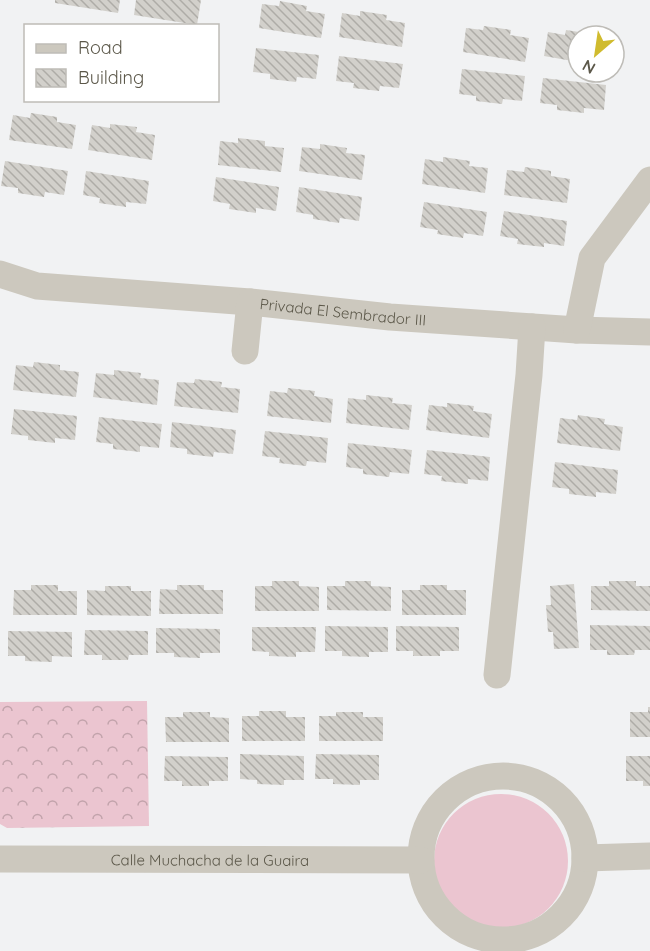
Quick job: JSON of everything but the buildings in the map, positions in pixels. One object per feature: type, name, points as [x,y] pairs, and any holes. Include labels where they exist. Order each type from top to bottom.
[{"type":"street","points":[[577,330],[592,258],[650,180]]},
{"type":"street","name":"Privada El Sembrador III","points":[[0,274],[37,286],[250,302],[390,317],[577,330],[650,332]]},
{"type":"street","name":"Privada El Sembrador III","points":[[0,297],[37,286]]},
{"type":"street","points":[[245,351],[250,302]]},
{"type":"street","points":[[497,675],[528,386],[532,327]]},
{"type":"street","points":[[501,776],[527,780],[550,791],[563,803],[569,809],[581,832],[585,858],[581,886],[567,911],[545,929],[518,939],[490,940],[463,930],[440,912],[426,888],[420,860],[423,834],[435,811],[453,792],[476,780],[501,776]]},
{"type":"street","points":[[585,858],[650,856]]},
{"type":"street","name":"Calle Muchacha de la Guaira","points":[[0,859],[420,860]]},
{"type":"green space","points":[[147,701],[149,826],[7,828],[0,824],[0,702]]},
{"type":"green space","points":[[501,794],[527,799],[548,814],[563,835],[568,861],[563,887],[548,908],[527,923],[501,928],[475,923],[454,908],[439,887],[434,861],[439,835],[454,814],[475,799]]}]
